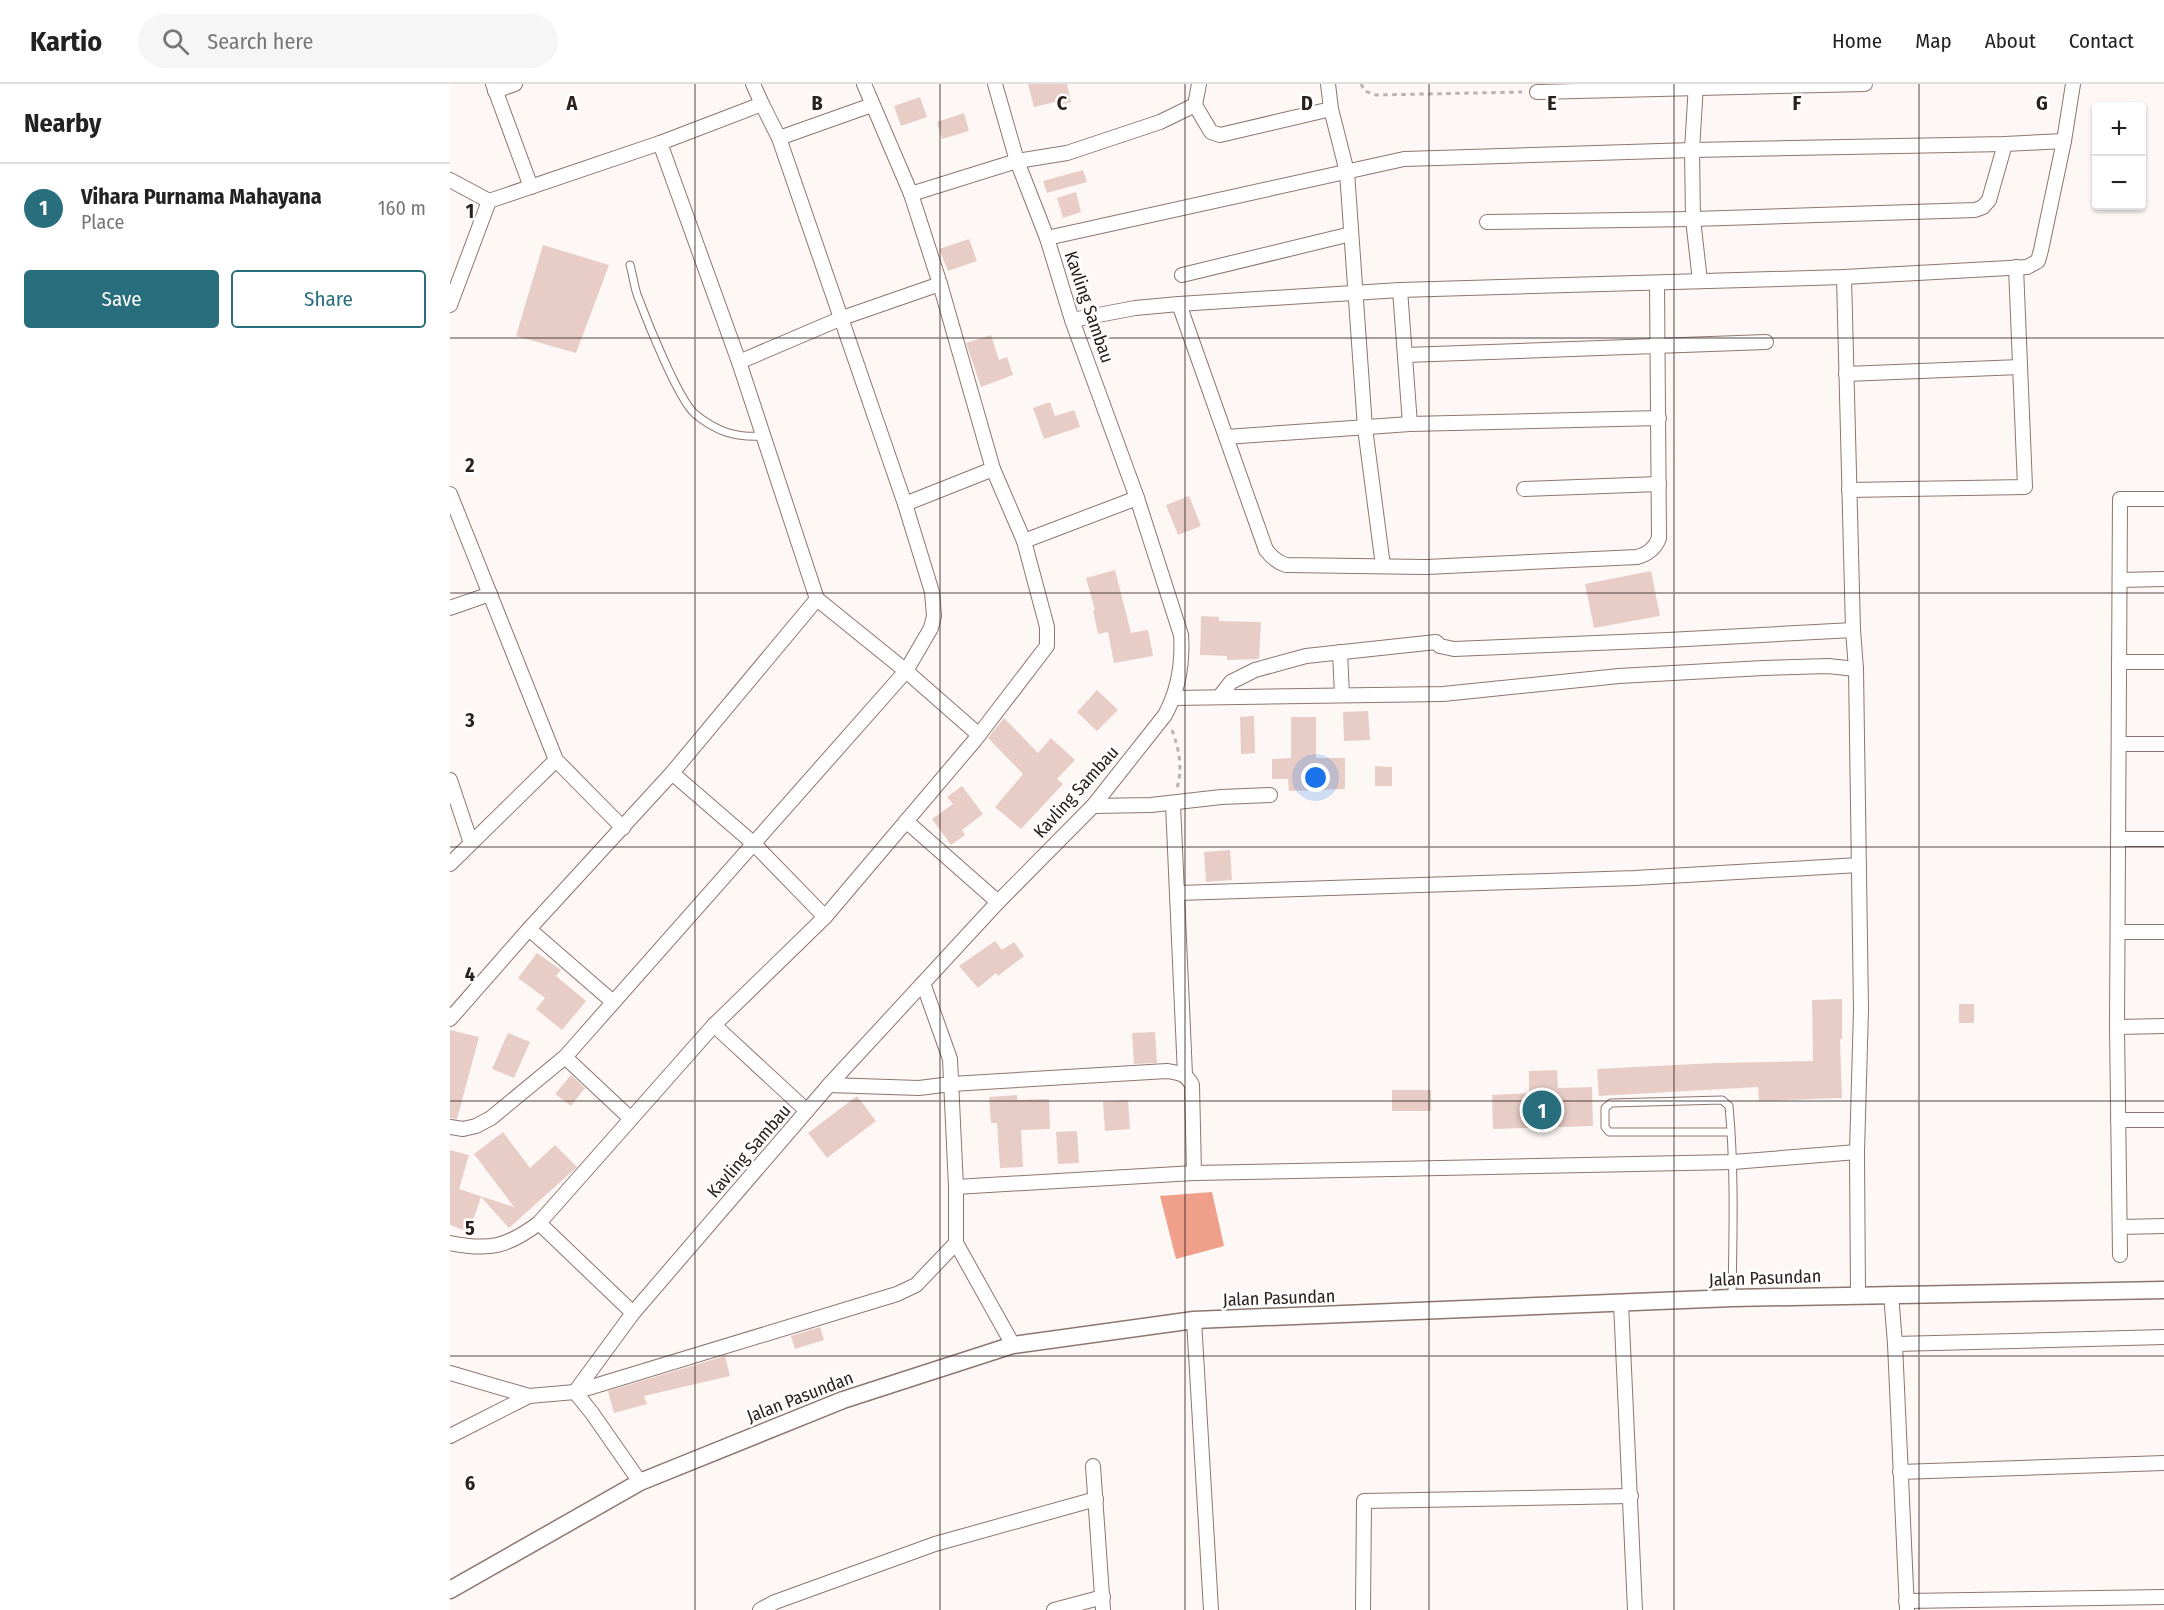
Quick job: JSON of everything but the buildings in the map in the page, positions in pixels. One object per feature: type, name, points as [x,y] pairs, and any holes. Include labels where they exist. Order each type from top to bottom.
[{"type":"street","points":[[515,84],[494,88],[531,187]]},
{"type":"street","points":[[450,1127],[463,1129],[476,1126],[491,1118],[565,1057],[906,671],[932,628],[934,604],[905,504],[779,138],[753,84]]},
{"type":"street","points":[[450,1243],[489,1247],[504,1244],[520,1238],[539,1223],[714,1025],[825,917],[979,735],[1047,646],[1047,627],[1024,541],[993,469],[940,284],[911,194],[864,84]]},
{"type":"street","name":"Kavling Sambau","points":[[575,1392],[633,1313],[807,1111],[998,902],[1093,806],[1165,715],[1174,698],[1182,658],[1181,635],[1137,498],[1072,320],[1047,238],[1017,161],[995,84]]},
{"type":"street","points":[[1199,84],[1196,105],[1211,132],[1220,135],[1331,109]]},
{"type":"street","points":[[1328,84],[1331,109],[1347,172],[1365,428],[1383,566]]},
{"type":"street","points":[[1537,92],[1865,84]]},
{"type":"street","points":[[1072,320],[1135,308],[1357,292],[1844,277],[2027,267],[2038,261],[2064,141],[2073,84]]},
{"type":"street","points":[[1696,87],[1692,150],[1693,219],[1700,281]]},
{"type":"street","points":[[450,180],[489,201],[660,143],[762,105]]},
{"type":"street","points":[[779,138],[872,105]]},
{"type":"street","points":[[911,194],[1017,161],[1067,153],[1160,122],[1196,105]]},
{"type":"street","points":[[1047,238],[1404,159],[2064,141]]},
{"type":"street","points":[[660,143],[739,362],[817,599],[906,671],[979,735]]},
{"type":"street","points":[[1487,222],[1693,219],[1975,210],[1983,207],[1989,200],[2005,144]]},
{"type":"street","points":[[450,305],[489,201]]},
{"type":"street","points":[[1182,275],[1351,234]]},
{"type":"street","points":[[1849,490],[2025,487],[2016,267]]},
{"type":"street","points":[[1844,277],[1853,630],[1856,669],[1861,1009],[1857,1152],[1858,1295]]},
{"type":"street","points":[[1179,304],[1266,550],[1275,560],[1286,565],[1426,567],[1644,555],[1656,545],[1659,538],[1657,283]]},
{"type":"street","points":[[739,362],[842,318],[940,284]]},
{"type":"street","points":[[1400,290],[1410,424]]},
{"type":"street","points":[[1405,355],[1766,342]]},
{"type":"street","points":[[1846,374],[2020,367]]},
{"type":"street","points":[[1226,437],[1410,424],[1659,418]]},
{"type":"street","points":[[905,504],[993,469]]},
{"type":"street","points":[[1524,489],[1659,484]]},
{"type":"street","points":[[450,494],[556,760],[623,828]]},
{"type":"street","points":[[1024,541],[1137,498]]},
{"type":"street","points":[[2120,1255],[2117,1027],[2120,500],[2164,499]]},
{"type":"street","points":[[2120,580],[2164,579]]},
{"type":"street","points":[[450,608],[490,594]]},
{"type":"street","points":[[450,1019],[672,773],[817,599]]},
{"type":"street","points":[[1220,696],[1231,682],[1255,670],[1306,656],[1340,652],[1436,642],[1440,646],[1454,649],[1853,630]]},
{"type":"street","points":[[1340,652],[1342,695]]},
{"type":"street","points":[[2119,662],[2164,662]]},
{"type":"street","points":[[1174,698],[1443,694],[1619,676],[1828,666],[1856,669]]},
{"type":"street","points":[[2119,744],[2164,744]]},
{"type":"street","points":[[450,864],[556,760]]},
{"type":"street","points":[[672,773],[753,843],[825,917]]},
{"type":"street","points":[[450,780],[471,843]]},
{"type":"street","points":[[1093,806],[1173,804],[1221,797],[1270,795]]},
{"type":"street","points":[[1173,804],[1185,1075],[1192,1085],[1194,1173]]},
{"type":"street","points":[[906,820],[998,902]]},
{"type":"street","points":[[2118,839],[2164,839]]},
{"type":"street","points":[[1178,893],[1635,878],[1859,864]]},
{"type":"street","points":[[529,929],[613,1002]]},
{"type":"street","points":[[2118,932],[2164,932]]},
{"type":"street","points":[[923,983],[950,1059],[956,1187],[956,1243],[1013,1345]]},
{"type":"street","points":[[714,1025],[807,1111]]},
{"type":"street","points":[[2117,1027],[2164,1026]]},
{"type":"street","points":[[565,1057],[631,1119]]},
{"type":"street","points":[[830,1085],[918,1088],[1167,1071],[1185,1075]]},
{"type":"street","points":[[2118,1120],[2164,1120]]},
{"type":"street","points":[[956,1187],[1194,1173],[1734,1162],[1857,1152]]},
{"type":"street","points":[[539,1223],[633,1313]]},
{"type":"street","points":[[2120,1227],[2164,1226]]},
{"type":"street","points":[[450,1372],[529,1396],[575,1392],[897,1294],[916,1285],[956,1243]]},
{"type":"street","name":"Jalan Pasundan","points":[[450,1590],[640,1482],[843,1400],[1013,1345],[1194,1320],[1732,1298],[2164,1290]]},
{"type":"street","points":[[1891,1294],[1906,1605],[2164,1597]]},
{"type":"street","points":[[1621,1303],[1635,1610]]},
{"type":"street","points":[[1194,1320],[1211,1610]]},
{"type":"street","points":[[1895,1344],[2164,1337]]},
{"type":"street","points":[[575,1392],[640,1482]]},
{"type":"street","points":[[450,1436],[529,1396]]},
{"type":"street","points":[[1900,1472],[2164,1463]]},
{"type":"street","points":[[1054,1610],[1103,1603],[1094,1466]]},
{"type":"street","points":[[1363,1610],[1364,1501],[1631,1496]]},
{"type":"street","points":[[760,1610],[777,1606],[935,1544],[1096,1499]]},
{"type":"lane","points":[[630,265],[642,305],[674,380],[694,413],[724,432],[743,438],[764,436]]},
{"type":"lane","points":[[1731,1132],[1609,1132],[1605,1127],[1605,1108],[1611,1103],[1722,1100],[1729,1106],[1734,1162],[1732,1298]]},
{"type":"path","points":[[1360,84],[1365,91],[1376,95],[1537,92]]},
{"type":"path","points":[[1165,715],[1178,746],[1180,762],[1179,783],[1173,804]]},
{"type":"shaded area","points":[[1212,1192],[1224,1246],[1176,1259],[1160,1196]]},
{"type":"place","name":"Vihara Purnama Mahayana","points":[[1542,1110]]}]
